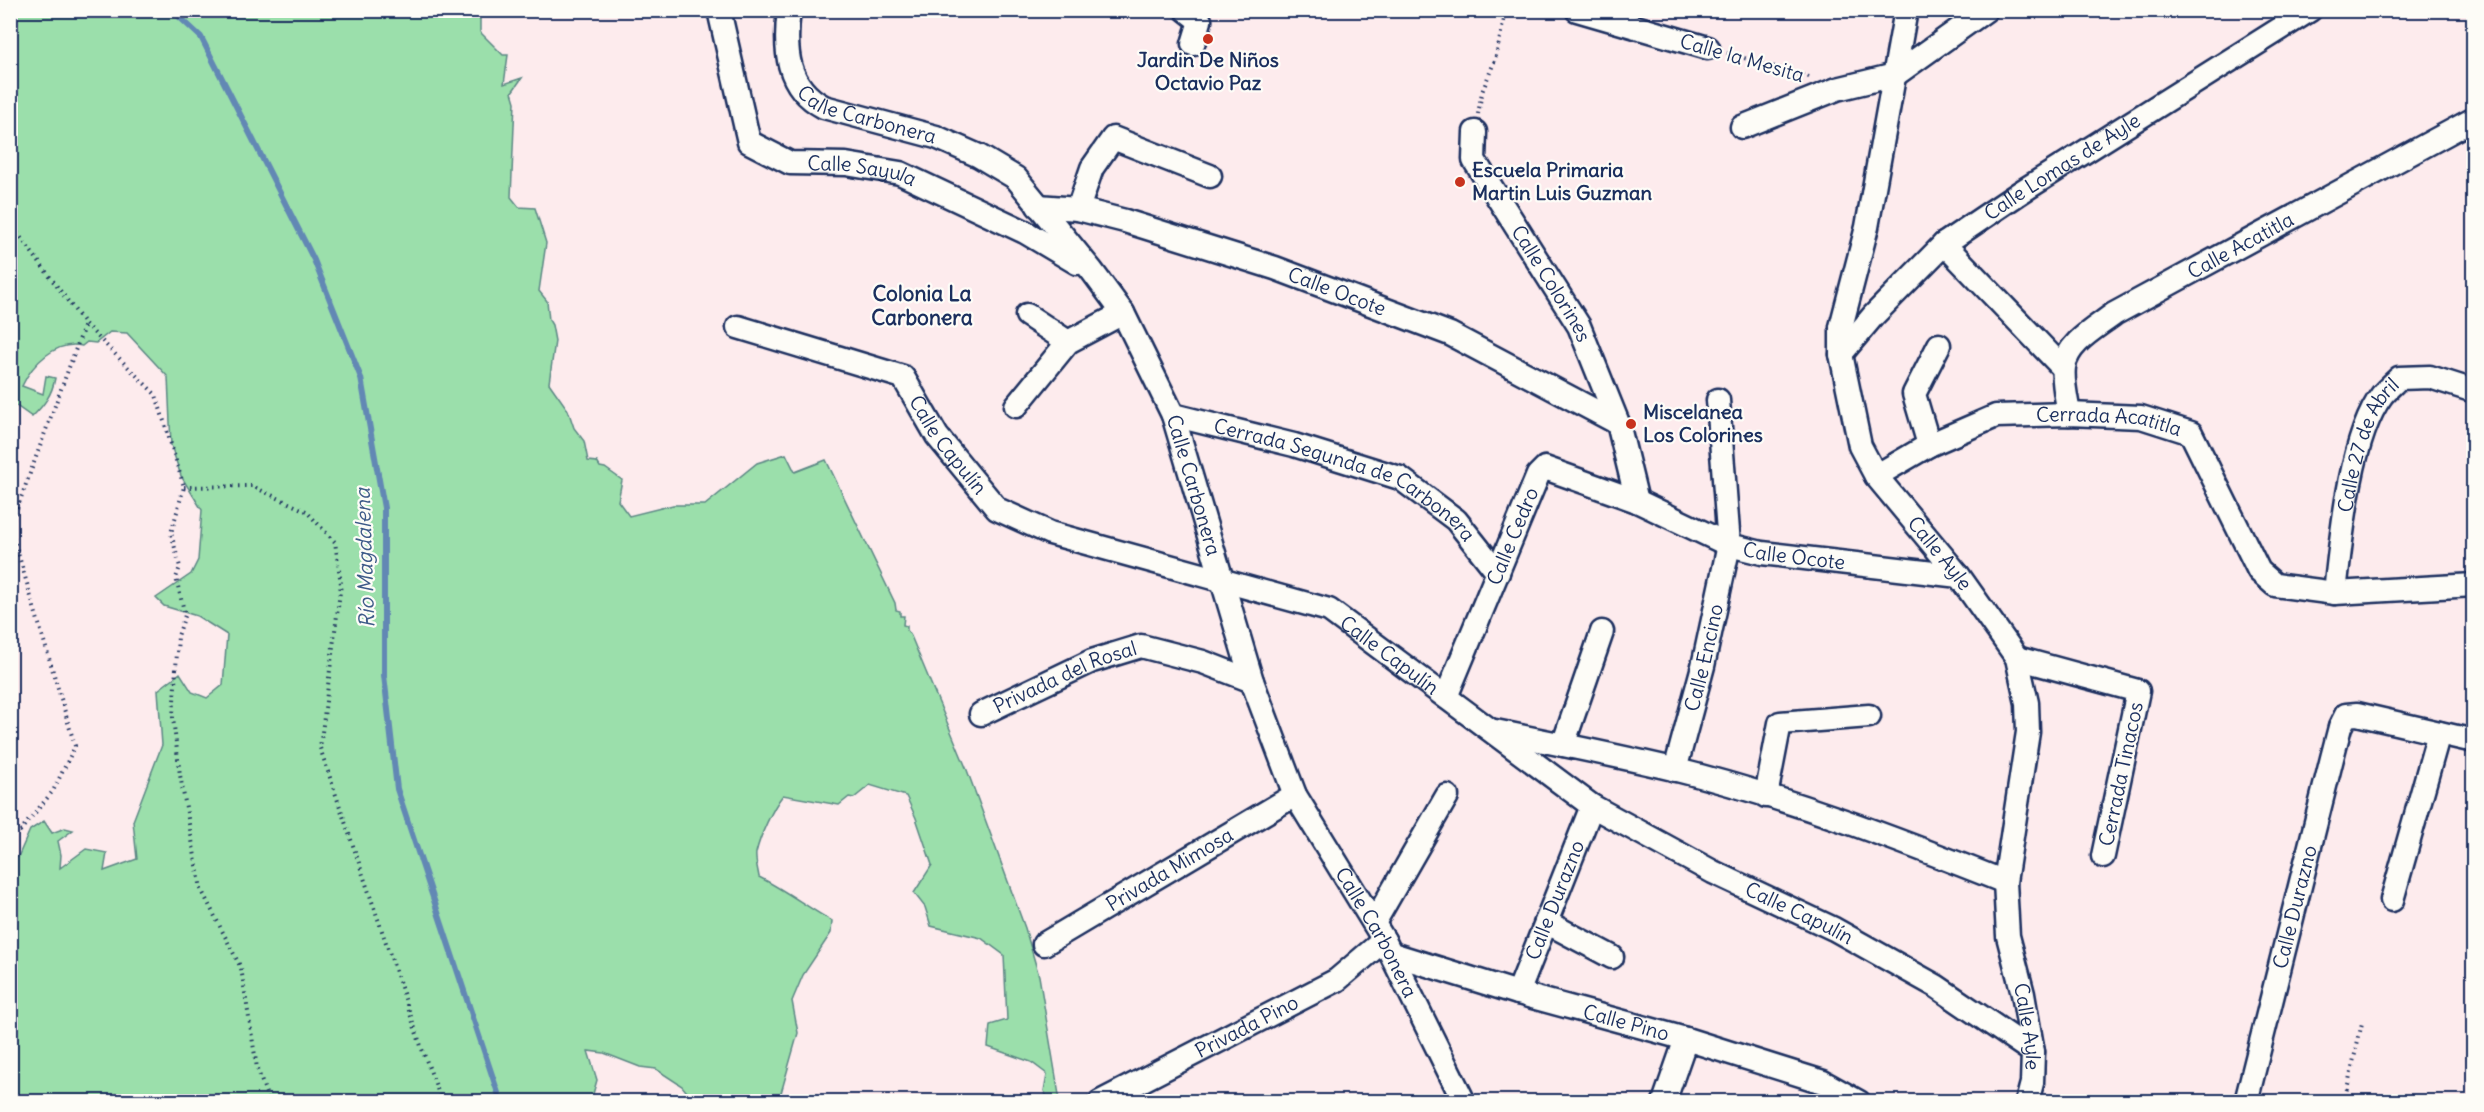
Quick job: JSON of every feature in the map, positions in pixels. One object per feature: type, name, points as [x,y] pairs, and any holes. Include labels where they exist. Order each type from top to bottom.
[{"type":"street","name":"Calle Sayula","points":[[719,10],[749,142],[790,163],[846,164],[900,173],[1025,232],[1092,271]]},
{"type":"street","name":"Calle Carbonera","points":[[789,10],[786,33],[789,61],[797,84],[810,100],[824,107],[936,137],[979,156],[1016,178],[1123,313],[1173,415],[1252,681],[1296,795],[1384,939],[1464,1101]]},
{"type":"street","points":[[1186,10],[1200,21],[1193,45]]},
{"type":"street","name":"Calle la Mesita","points":[[1577,10],[1708,48]]},
{"type":"street","name":"Calle Ayle","points":[[1906,10],[1867,227],[1841,327],[1841,354],[1860,446],[1876,476],[1959,576],[2017,658],[2027,703],[2028,732],[2005,882],[2008,936],[2023,994],[2033,1052],[2032,1083],[2027,1101]]},
{"type":"street","points":[[1742,127],[1837,89],[1894,75],[1986,10]]},
{"type":"street","name":"Calle Lomas de Ayle","points":[[1841,354],[1873,316],[1944,244],[2031,186],[2310,10]]},
{"type":"street","name":"Calle Acatitla","points":[[2063,368],[2068,353],[2080,339],[2114,314],[2474,119]]},
{"type":"street","name":"Calle Colorines","points":[[1475,132],[1474,160],[1579,326],[1618,423],[1637,501]]},
{"type":"street","points":[[1078,209],[1092,168],[1113,138],[1210,177]]},
{"type":"street","name":"Calle Ocote","points":[[1038,206],[1078,209],[1136,224],[1275,268],[1450,334],[1618,423]]},
{"type":"street","points":[[1944,244],[2063,368],[2069,414]]},
{"type":"street","points":[[1016,406],[1068,342],[1123,313]]},
{"type":"street","points":[[1027,315],[1068,342]]},
{"type":"street","name":"Calle Capulín","points":[[738,327],[903,378],[937,436],[997,509],[1050,533],[1329,610],[1592,806],[1713,872],[1834,929],[1936,986],[2033,1052]]},
{"type":"street","points":[[1929,445],[1914,394],[1939,345]]},
{"type":"street","name":"Calle 27 de Abril","points":[[2335,593],[2357,453],[2370,417],[2382,395],[2399,378],[2430,377],[2474,391]]},
{"type":"street","name":"Calle Encino","points":[[1675,770],[1705,654],[1729,545],[1718,400]]},
{"type":"street","name":"Cerrada Acatitla","points":[[1876,476],[1929,445],[1996,416],[2069,414],[2141,417],[2191,434],[2259,571],[2275,585],[2335,593],[2474,585]]},
{"type":"street","name":"Cerrada Segunda de Carbonera","points":[[1173,415],[1294,445],[1400,478],[1456,520],[1498,573]]},
{"type":"street","name":"Calle Cedro","points":[[1446,698],[1538,475],[1545,468],[1637,501]]},
{"type":"street","name":"Calle Ocote","points":[[1637,501],[1729,545],[1762,553],[1959,576]]},
{"type":"street","points":[[1563,745],[1602,632]]},
{"type":"street","name":"Privada del Rosal","points":[[981,714],[1092,661],[1141,646],[1203,662],[1252,681]]},
{"type":"street","name":"Cerrada Tinacos","points":[[2017,658],[2138,691],[2103,856]]},
{"type":"street","name":"Calle Durazno","points":[[2246,1101],[2340,727],[2346,715],[2357,714],[2439,733]]},
{"type":"street","points":[[1766,796],[1780,723],[1869,716]]},
{"type":"street","points":[[1490,730],[1675,770],[1766,796],[1901,840],[2005,882]]},
{"type":"street","points":[[2392,900],[2439,733],[2474,741]]},
{"type":"street","name":"Privada Mimosa","points":[[1044,944],[1296,795]]},
{"type":"street","name":"Privada Pino","points":[[1100,1101],[1337,980],[1384,939],[1447,796]]},
{"type":"street","name":"Calle Durazno","points":[[1518,993],[1592,806]]},
{"type":"street","points":[[1545,922],[1612,957]]},
{"type":"street","name":"Calle Pino","points":[[1384,939],[1518,993],[1686,1039],[1823,1082],[1858,1101]]},
{"type":"street","points":[[1664,1101],[1686,1039]]},
{"type":"path","points":[[1475,132],[1482,92],[1495,60],[1506,10]]},
{"type":"path","name":"Calle la Mesita","points":[[1708,48],[1799,73],[1837,89]]},
{"type":"path","points":[[10,223],[85,324],[156,395],[184,487],[171,533],[180,567],[177,578],[185,615],[178,636],[173,718],[180,775],[201,889],[240,968],[257,1068],[269,1101]]},
{"type":"path","points":[[10,830],[20,831],[53,791],[75,746],[10,526],[85,324]]},
{"type":"path","points":[[184,487],[252,486],[306,511],[335,542],[341,584],[320,748],[422,1049],[442,1101]]},
{"type":"path","points":[[2344,1101],[2362,1023]]},
{"type":"green space","points":[[11,10],[480,11],[480,32],[503,55],[508,55],[504,84],[522,78],[512,92],[515,102],[511,197],[519,207],[535,208],[546,243],[539,291],[547,301],[555,341],[549,383],[568,410],[574,428],[584,441],[588,461],[597,462],[600,467],[622,480],[618,501],[629,516],[673,505],[705,505],[757,463],[786,454],[795,472],[826,460],[895,603],[896,610],[900,611],[900,616],[904,616],[903,625],[907,626],[967,770],[1025,928],[1039,976],[1060,1101],[1049,1101],[1044,1091],[1047,1074],[1031,1062],[988,1047],[990,1025],[1007,1020],[1004,955],[981,938],[931,926],[925,907],[914,893],[932,865],[916,818],[906,796],[870,785],[854,798],[849,797],[839,805],[783,795],[767,823],[756,853],[759,877],[832,921],[831,933],[803,975],[792,1001],[798,1033],[781,1093],[793,1101],[694,1101],[682,1086],[656,1069],[640,1067],[604,1053],[588,1051],[597,1080],[591,1101],[11,1101],[11,857],[18,857],[30,830],[44,821],[52,833],[65,828],[73,830],[58,841],[61,855],[60,868],[86,849],[107,853],[104,871],[137,859],[133,821],[162,745],[158,690],[180,673],[192,692],[207,698],[223,685],[227,635],[197,616],[164,606],[156,598],[191,574],[198,560],[202,510],[181,476],[171,445],[168,377],[127,333],[110,332],[96,343],[87,342],[82,346],[72,345],[54,350],[39,362],[22,386],[43,394],[46,376],[55,378],[47,399],[32,417],[11,402]]},
{"type":"waterway","name":"Río Magdalena","points":[[172,10],[201,37],[314,260],[361,378],[384,508],[384,675],[397,789],[501,1102]]},
{"type":"place","name":"Jardin De Niños Octavio Paz","points":[[1208,39]]},
{"type":"place","name":"Escuela Primaria Martin Luis Guzman","points":[[1460,182]]},
{"type":"place","name":"Miscelanea Los Colorines","points":[[1631,424]]},
{"type":"district","name":"Colonia La Carbonera","points":[[922,306]]}]
